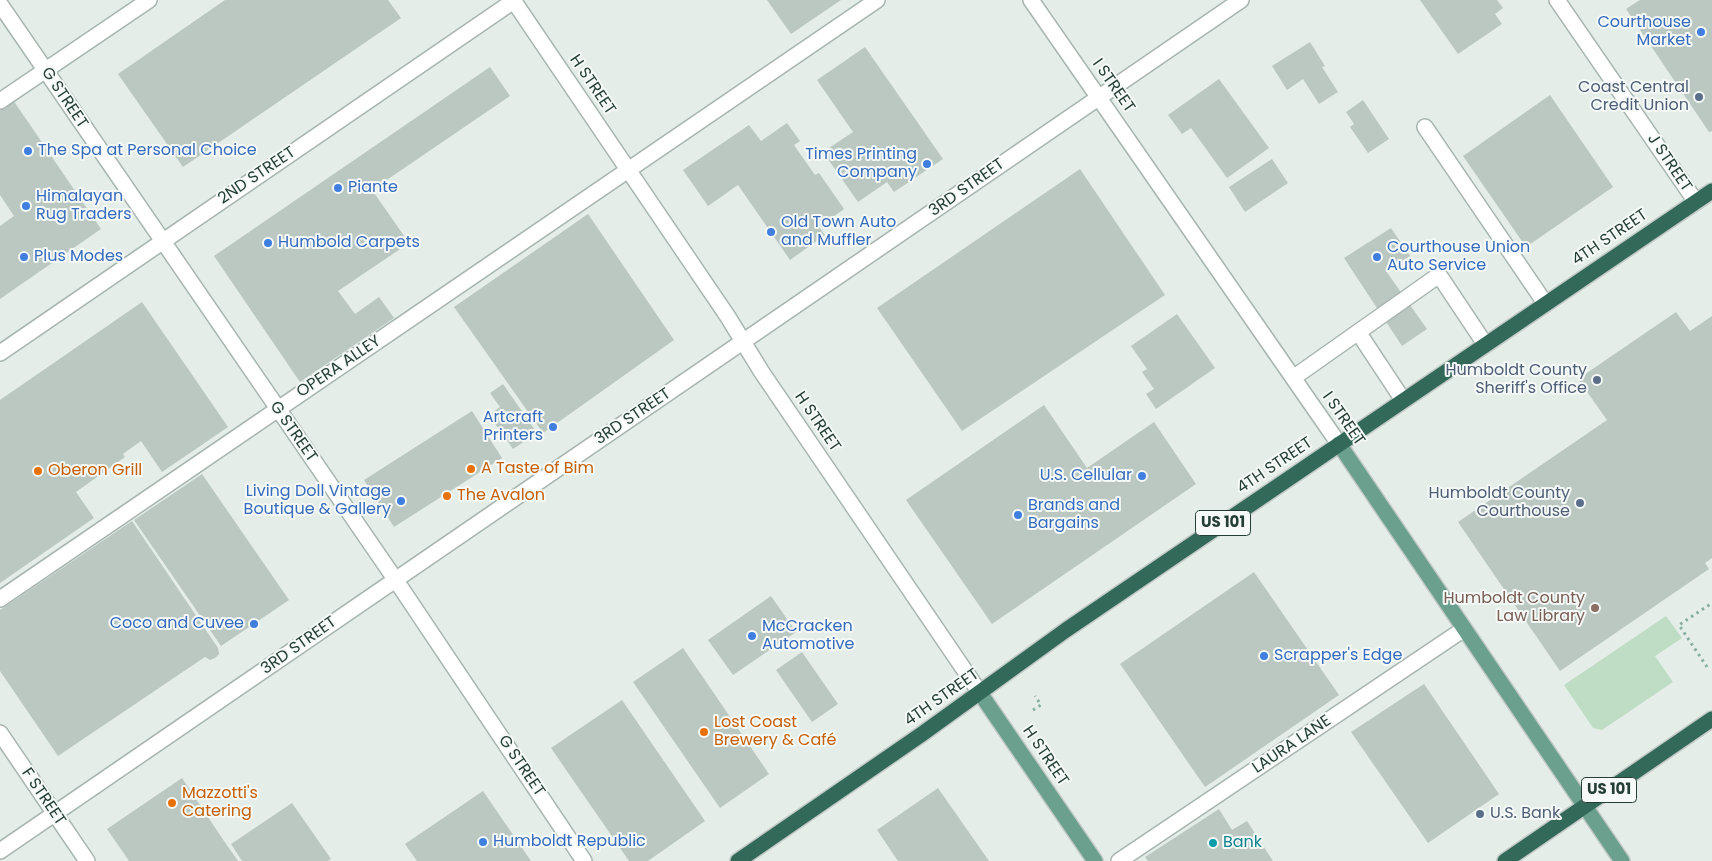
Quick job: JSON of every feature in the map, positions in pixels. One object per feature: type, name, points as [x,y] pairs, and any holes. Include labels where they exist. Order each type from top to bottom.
[{"type":"highway","name":"4TH STREET","points":[[738,861],[980,693],[1066,630],[1712,191]]},
{"type":"highway","name":"US 101","points":[[1505,861],[1712,719]]},
{"type":"main road","name":"I STREET","points":[[1339,444],[1622,861]]},
{"type":"main road","name":"H STREET","points":[[980,693],[1095,861]]},
{"type":"street","points":[[0,101],[149,0]]},
{"type":"street","name":"H STREET","points":[[514,0],[980,693]]},
{"type":"street","name":"2ND STREET","points":[[0,353],[514,0]]},
{"type":"street","name":"OPERA ALLEY","points":[[0,599],[877,0]]},
{"type":"street","name":"I STREET","points":[[1031,0],[1339,444]]},
{"type":"street","name":"3RD STREET","points":[[0,852],[395,579],[1242,0]]},
{"type":"street","name":"J STREET","points":[[1558,0],[1696,202]]},
{"type":"street","name":"G STREET","points":[[0,4],[395,579],[584,861]]},
{"type":"street","points":[[1425,128],[1545,303]]},
{"type":"street","points":[[1293,378],[1439,275],[1486,344]]},
{"type":"street","points":[[1358,332],[1403,400]]},
{"type":"street","name":"LAURA LANE","points":[[1119,861],[1464,629]]},
{"type":"street","name":"F STREET","points":[[0,733],[87,861]]},
{"type":"path","points":[[1707,667],[1679,625],[1712,604]]},
{"type":"path","points":[[1033,710],[1041,705],[1035,696]]},
{"type":"green space","points":[[1666,616],[1682,638],[1655,656],[1673,682],[1602,730],[1593,728],[1564,685]]},
{"type":"building","points":[[225,0],[388,0],[401,18],[183,167],[118,74]]},
{"type":"building","points":[[767,0],[841,0],[791,34]]},
{"type":"building","points":[[1420,0],[1497,0],[1503,8],[1495,14],[1502,24],[1458,54]]},
{"type":"building","name":"Coast Central Credit Union","points":[[1640,0],[1712,0],[1712,131],[1709,132],[1626,9]]},
{"type":"building","points":[[1310,42],[1325,66],[1322,67],[1338,92],[1319,104],[1303,79],[1287,90],[1272,66]]},
{"type":"building","points":[[865,47],[943,159],[894,192],[887,182],[858,202],[823,152],[853,132],[817,80]]},
{"type":"building","points":[[490,67],[510,96],[372,190],[409,243],[338,291],[355,314],[379,297],[394,318],[300,382],[214,256]]},
{"type":"building","points":[[1219,79],[1269,148],[1227,178],[1191,128],[1182,134],[1168,115]]},
{"type":"building","points":[[1550,95],[1613,187],[1526,247],[1463,156]]},
{"type":"building","points":[[11,97],[101,229],[0,299],[0,226],[14,216],[0,195],[0,105]]},
{"type":"building","points":[[1363,100],[1389,139],[1368,153],[1350,127],[1354,124],[1346,112]]},
{"type":"building","points":[[787,123],[800,141],[794,145],[815,175],[819,173],[844,209],[819,227],[825,235],[790,260],[738,185],[708,206],[683,170],[749,125],[761,141]]},
{"type":"building","points":[[1272,159],[1288,183],[1245,212],[1229,187]]},
{"type":"building","points":[[1080,169],[1165,295],[962,431],[877,308]]},
{"type":"building","points":[[588,214],[674,340],[543,433],[454,307]]},
{"type":"building","points":[[1391,228],[1410,256],[1386,271],[1427,329],[1402,346],[1344,258]]},
{"type":"building","points":[[142,302],[228,427],[162,472],[141,441],[123,454],[125,457],[76,492],[94,518],[0,583],[0,400]]},
{"type":"building","points":[[1676,312],[1690,331],[1712,316],[1712,558],[1705,563],[1709,569],[1560,671],[1458,522],[1607,420],[1578,379]]},
{"type":"building","points":[[1177,314],[1215,368],[1156,409],[1146,394],[1154,389],[1142,372],[1147,369],[1131,346]]},
{"type":"building","points":[[503,384],[537,433],[513,449],[489,415],[500,407],[490,393]]},
{"type":"building","name":"Brands and Bargains","points":[[1044,405],[1087,468],[1154,422],[1196,484],[992,624],[906,500]]},
{"type":"building","points":[[472,411],[502,458],[394,527],[364,480]]},
{"type":"building","points":[[202,474],[289,600],[221,646],[134,520]]},
{"type":"building","points":[[132,521],[218,648],[219,654],[210,660],[205,657],[58,756],[0,671],[0,610]]},
{"type":"building","points":[[1254,572],[1339,695],[1205,787],[1120,664]]},
{"type":"building","name":"McCracken Automotive","points":[[771,596],[796,632],[733,675],[708,640]]},
{"type":"building","name":"Lost Coast Brewery & Café","points":[[683,648],[769,774],[720,808],[633,682]]},
{"type":"building","points":[[802,652],[838,704],[812,722],[776,670]]},
{"type":"building","points":[[1424,684],[1499,794],[1428,843],[1351,732]]},
{"type":"building","points":[[622,700],[705,821],[648,861],[629,861],[551,748]]},
{"type":"building","name":"Mazzotti's Catering","points":[[182,778],[238,861],[129,861],[107,829]]},
{"type":"building","points":[[938,788],[989,861],[898,861],[877,830]]},
{"type":"building","name":"Humboldt Republic","points":[[483,791],[531,861],[417,861],[405,844]]},
{"type":"building","points":[[292,803],[331,859],[328,861],[242,861],[231,844]]},
{"type":"building","name":"Bank","points":[[1219,809],[1232,830],[1247,821],[1273,861],[1148,861],[1145,857]]},
{"type":"place","name":"Courthouse Market","points":[[1701,32]]},
{"type":"place","name":"Coast Central Credit Union","points":[[1699,97]]},
{"type":"place","name":"The Spa at Personal Choice","points":[[28,151]]},
{"type":"place","name":"Times Printing Company","points":[[927,164]]},
{"type":"place","name":"Piante","points":[[338,188]]},
{"type":"place","name":"Himalayan Rug Traders","points":[[26,206]]},
{"type":"place","name":"Old Town Auto and Muffler","points":[[771,232]]},
{"type":"place","name":"Humbold Carpets","points":[[268,243]]},
{"type":"place","name":"Plus Modes","points":[[24,257]]},
{"type":"place","name":"Courthouse Union Auto Service","points":[[1377,257]]},
{"type":"place","name":"Humboldt County Sheriff's Office","points":[[1597,380]]},
{"type":"place","name":"Artcraft Printers","points":[[553,427]]},
{"type":"place","name":"A Taste of Bim","points":[[471,469]]},
{"type":"place","name":"Oberon Grill","points":[[38,471]]},
{"type":"place","name":"U.S. Cellular","points":[[1142,476]]},
{"type":"place","name":"The Avalon","points":[[447,496]]},
{"type":"place","name":"Living Doll Vintage Boutique & Gallery","points":[[401,501]]},
{"type":"place","name":"Humboldt County Courthouse","points":[[1580,503]]},
{"type":"place","name":"Brands and Bargains","points":[[1018,515]]},
{"type":"place","name":"Humboldt County Law Library","points":[[1595,608]]},
{"type":"place","name":"Coco and Cuvee","points":[[254,624]]},
{"type":"place","name":"McCracken Automotive","points":[[752,636]]},
{"type":"place","name":"Scrapper's Edge","points":[[1264,656]]},
{"type":"place","name":"Lost Coast Brewery & Café","points":[[704,732]]},
{"type":"place","name":"Mazzotti's Catering","points":[[172,803]]},
{"type":"place","name":"U.S. Bank","points":[[1480,814]]},
{"type":"place","name":"Humboldt Republic","points":[[483,842]]},
{"type":"place","name":"Bank","points":[[1213,843]]}]
